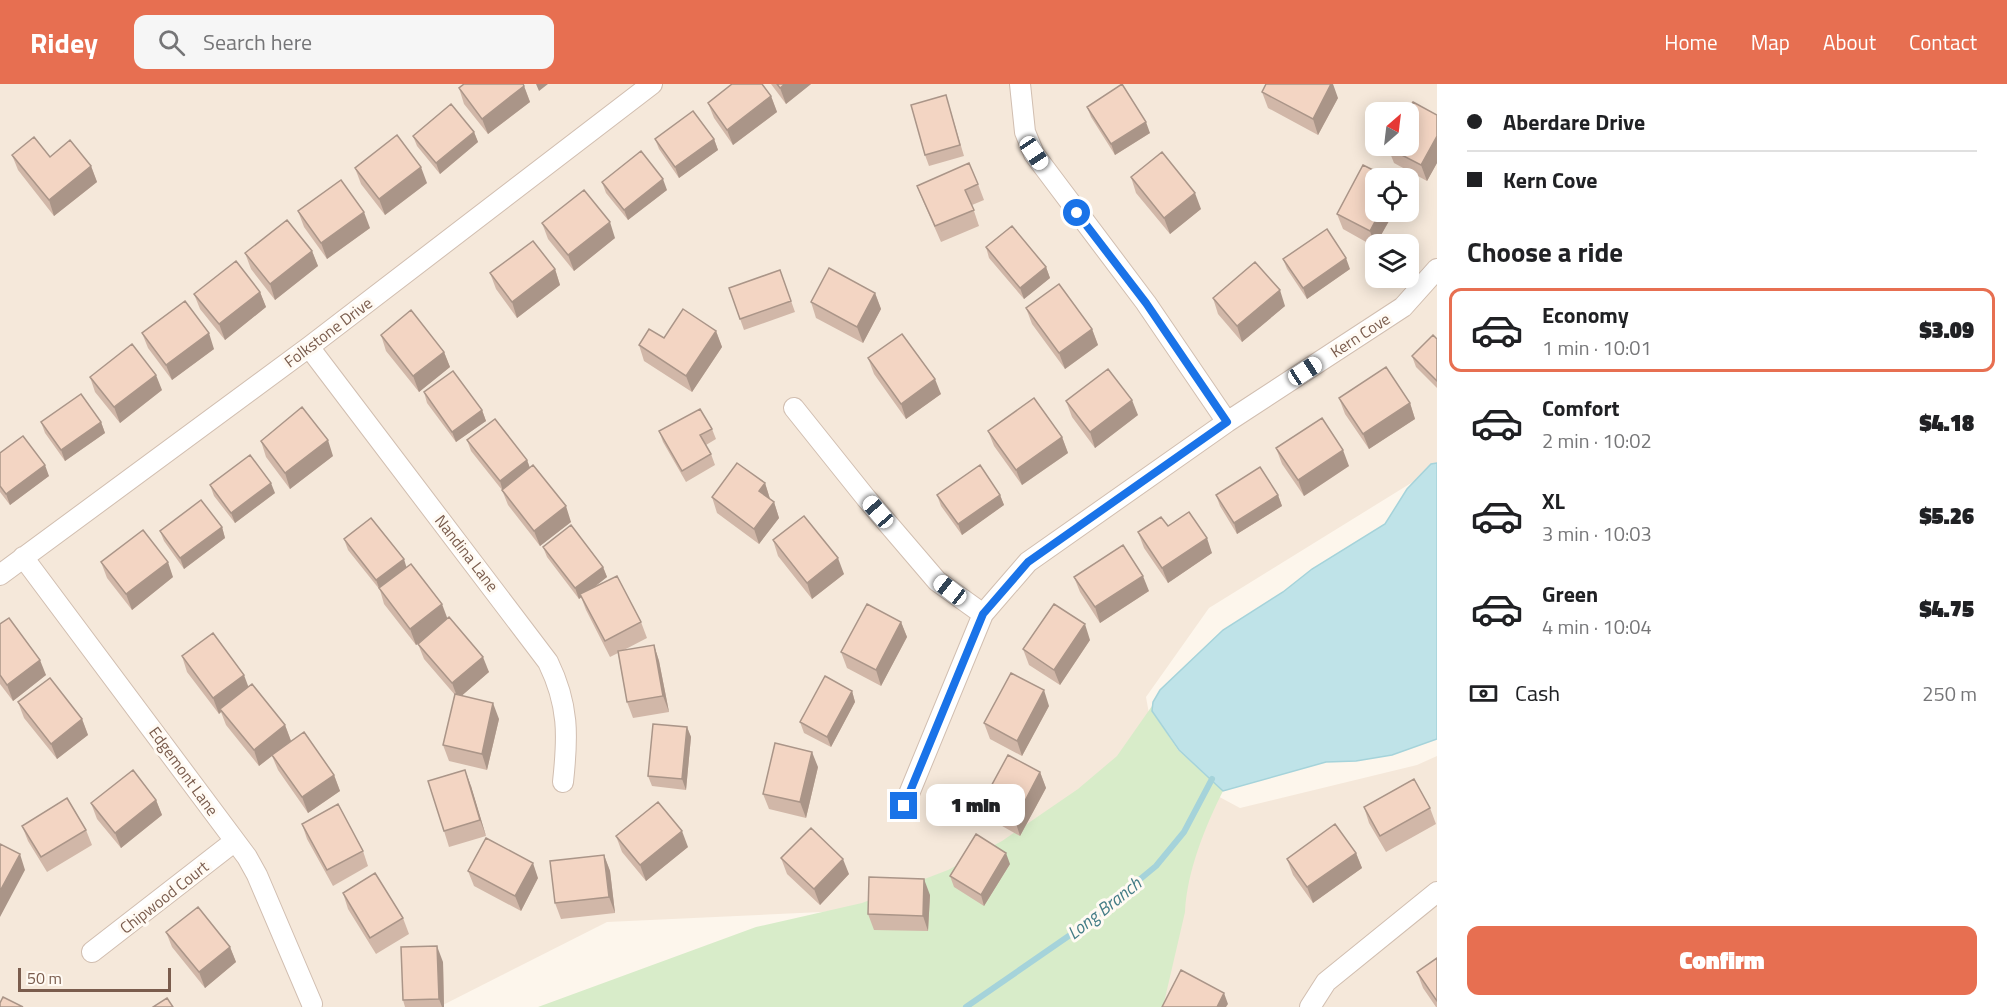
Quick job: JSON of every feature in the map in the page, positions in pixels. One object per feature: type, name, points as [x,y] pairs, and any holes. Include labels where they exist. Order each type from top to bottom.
[{"type":"street","name":"Folkstone Drive","points":[[0,575],[309,347],[652,84]]},
{"type":"street","points":[[1020,84],[1025,132],[1034,153],[1146,303],[1227,422]]},
{"type":"street","name":"Kern Cove","points":[[904,806],[983,614],[1028,562],[1227,422],[1403,307],[1437,268]]},
{"type":"street","name":"Nandina Lane","points":[[309,347],[548,662],[556,679],[568,734],[563,782]]},
{"type":"street","points":[[795,408],[866,498],[937,580],[983,614]]},
{"type":"street","name":"Edgemont Lane","points":[[23,557],[235,841],[257,875],[312,1004]]},
{"type":"street","name":"Chipwood Court","points":[[92,952],[235,841]]},
{"type":"street","points":[[1310,1007],[1326,982],[1437,892]]},
{"type":"shaded area","points":[[0,84],[1437,84],[1437,467],[1209,608],[1146,697],[1158,764],[1240,808],[1417,765],[1437,756],[1437,1007],[991,1007],[908,908],[607,922],[439,1007],[0,1007]]},
{"type":"green space","points":[[1152,706],[1152,711],[1178,750],[1223,791],[1193,865],[1185,912],[1163,1007],[538,1007],[756,927],[862,903],[948,870],[1002,841],[1078,789],[1117,756]]},
{"type":"water","points":[[1437,463],[1437,739],[1392,755],[1356,761],[1326,762],[1223,791],[1179,750],[1152,711],[1153,702],[1160,690],[1223,630],[1283,592],[1312,569],[1385,524],[1407,489],[1431,464]]},
{"type":"building","points":[[464,84],[523,84],[524,86],[482,119],[459,88]]},
{"type":"building","points":[[732,84],[762,84],[771,96],[727,130],[708,103]]},
{"type":"building","points":[[1122,84],[1146,122],[1111,144],[1087,107]]},
{"type":"building","points":[[1266,84],[1331,84],[1313,119],[1262,92]]},
{"type":"building","points":[[946,95],[960,145],[925,155],[911,105]]},
{"type":"building","points":[[451,104],[474,132],[436,163],[413,136]]},
{"type":"building","points":[[1419,105],[1437,115],[1437,136],[1421,165],[1404,156],[1419,156]]},
{"type":"building","points":[[693,111],[714,139],[675,167],[655,139]]},
{"type":"building","points":[[397,135],[421,167],[379,199],[355,168]]},
{"type":"building","points":[[34,137],[50,157],[70,140],[91,166],[49,200],[12,155]]},
{"type":"building","points":[[641,151],[663,179],[624,210],[602,182]]},
{"type":"building","points":[[1162,152],[1195,193],[1164,218],[1131,177]]},
{"type":"building","points":[[969,163],[978,184],[965,190],[974,210],[935,226],[917,186]]},
{"type":"building","points":[[1363,165],[1369,168],[1365,168],[1365,222],[1375,222],[1370,231],[1337,214]]},
{"type":"building","points":[[341,180],[364,212],[321,243],[298,211]]},
{"type":"building","points":[[584,190],[610,222],[568,255],[542,223]]},
{"type":"building","points":[[287,220],[312,251],[270,284],[245,253]]},
{"type":"building","points":[[1012,226],[1046,267],[1020,288],[986,247]]},
{"type":"building","points":[[1327,229],[1346,258],[1303,288],[1283,259]]},
{"type":"building","points":[[533,241],[555,269],[512,302],[490,273]]},
{"type":"building","points":[[236,261],[260,292],[219,324],[194,294]]},
{"type":"building","points":[[1255,262],[1280,290],[1237,326],[1213,298]]},
{"type":"building","points":[[829,268],[875,293],[857,327],[811,302]]},
{"type":"building","points":[[780,270],[791,301],[740,319],[729,288]]},
{"type":"building","points":[[1059,284],[1092,329],[1059,353],[1026,308]]},
{"type":"building","points":[[185,301],[209,333],[166,365],[142,333]]},
{"type":"building","points":[[683,309],[716,331],[686,376],[639,345],[649,329],[664,338]]},
{"type":"building","points":[[411,310],[444,352],[413,376],[381,335]]},
{"type":"building","points":[[902,334],[935,379],[901,404],[868,358]]},
{"type":"building","points":[[1433,335],[1437,339],[1437,381],[1412,356]]},
{"type":"building","points":[[132,344],[156,375],[114,407],[90,377]]},
{"type":"building","points":[[1386,367],[1410,403],[1363,434],[1339,398]]},
{"type":"building","points":[[1108,369],[1132,400],[1090,432],[1066,401]]},
{"type":"building","points":[[453,371],[482,410],[452,432],[424,392]]},
{"type":"building","points":[[81,394],[101,422],[61,450],[41,422]]},
{"type":"building","points":[[1034,398],[1062,437],[1016,470],[988,431]]},
{"type":"building","points":[[302,407],[328,440],[285,473],[261,441]]},
{"type":"building","points":[[700,409],[712,429],[700,435],[711,454],[682,471],[659,431]]},
{"type":"building","points":[[1322,418],[1343,450],[1298,480],[1276,448]]},
{"type":"building","points":[[495,419],[527,460],[500,481],[467,440]]},
{"type":"building","points":[[23,436],[45,465],[6,494],[0,486],[0,453]]},
{"type":"building","points":[[250,455],[271,483],[231,513],[210,485]]},
{"type":"building","points":[[737,463],[765,483],[759,491],[774,502],[754,529],[712,497]]},
{"type":"building","points":[[533,465],[566,506],[534,531],[502,490]]},
{"type":"building","points":[[980,465],[1000,495],[958,524],[937,495]]},
{"type":"building","points":[[1260,467],[1278,495],[1234,523],[1216,495]]},
{"type":"building","points":[[201,500],[222,527],[180,558],[160,531]]},
{"type":"building","points":[[1189,512],[1207,538],[1162,568],[1138,532],[1161,517],[1168,526]]},
{"type":"building","points":[[804,516],[838,558],[807,583],[773,540]]},
{"type":"building","points":[[371,518],[404,559],[376,580],[344,539]]},
{"type":"building","points":[[571,525],[603,567],[575,588],[543,547]]},
{"type":"building","points":[[143,530],[168,562],[126,594],[101,562]]},
{"type":"building","points":[[1123,545],[1143,576],[1095,607],[1074,577]]},
{"type":"building","points":[[411,564],[442,604],[410,629],[379,588]]},
{"type":"building","points":[[617,576],[641,622],[605,641],[580,594]]},
{"type":"building","points":[[867,604],[901,622],[876,670],[841,652]]},
{"type":"building","points":[[1054,604],[1085,624],[1054,670],[1023,649]]},
{"type":"building","points":[[449,617],[483,657],[452,683],[418,644]]},
{"type":"building","points":[[9,618],[40,660],[7,685],[0,675],[0,624]]},
{"type":"building","points":[[213,633],[244,675],[213,698],[182,656]]},
{"type":"building","points":[[654,645],[663,696],[627,702],[618,651]]},
{"type":"building","points":[[1011,673],[1044,690],[1017,741],[984,723]]},
{"type":"building","points":[[825,676],[852,691],[827,737],[800,722]]},
{"type":"building","points":[[50,678],[82,719],[51,744],[18,702]]},
{"type":"building","points":[[252,684],[285,725],[254,750],[220,709]]},
{"type":"building","points":[[455,694],[493,703],[482,754],[443,745]]},
{"type":"building","points":[[653,724],[687,727],[682,779],[648,776]]},
{"type":"building","points":[[304,732],[334,775],[302,797],[272,755]]},
{"type":"building","points":[[775,743],[812,752],[800,802],[763,794]]},
{"type":"building","points":[[1008,755],[1040,772],[1015,820],[982,803]]},
{"type":"building","points":[[133,770],[156,800],[115,833],[91,803]]},
{"type":"building","points":[[465,770],[480,820],[444,831],[428,781]]},
{"type":"building","points":[[1414,779],[1430,808],[1380,836],[1364,807]]},
{"type":"building","points":[[67,798],[86,830],[41,857],[22,826]]},
{"type":"building","points":[[658,802],[682,831],[640,865],[616,836]]},
{"type":"building","points":[[338,804],[363,851],[327,870],[302,824]]},
{"type":"building","points":[[1335,824],[1356,853],[1307,887],[1287,859]]},
{"type":"building","points":[[811,828],[843,859],[814,889],[781,858]]},
{"type":"building","points":[[976,834],[1006,853],[981,895],[950,876]]},
{"type":"building","points":[[486,838],[533,863],[515,896],[468,871]]},
{"type":"building","points":[[0,844],[20,854],[0,891]]},
{"type":"building","points":[[604,855],[609,897],[555,903],[550,861]]},
{"type":"building","points":[[375,873],[403,918],[370,938],[343,893]]},
{"type":"building","points":[[869,877],[924,879],[923,916],[868,914]]},
{"type":"building","points":[[198,907],[230,947],[199,972],[166,932]]},
{"type":"building","points":[[437,946],[439,999],[403,1000],[401,947]]},
{"type":"building","points":[[1437,958],[1437,1001],[1417,972]]},
{"type":"building","points":[[1181,970],[1224,993],[1217,1007],[1162,1007]]},
{"type":"building","points":[[3,997],[23,1007],[0,1007]]},
{"type":"building","points":[[167,998],[173,1007],[153,1007]]},
{"type":"waterway","name":"Long Branch","points":[[966,1007],[1086,924],[1156,866],[1184,832],[1212,779]]},
{"type":"route","points":[[904,806],[983,614],[1028,562],[1227,422],[1146,303],[1077,213]]}]
